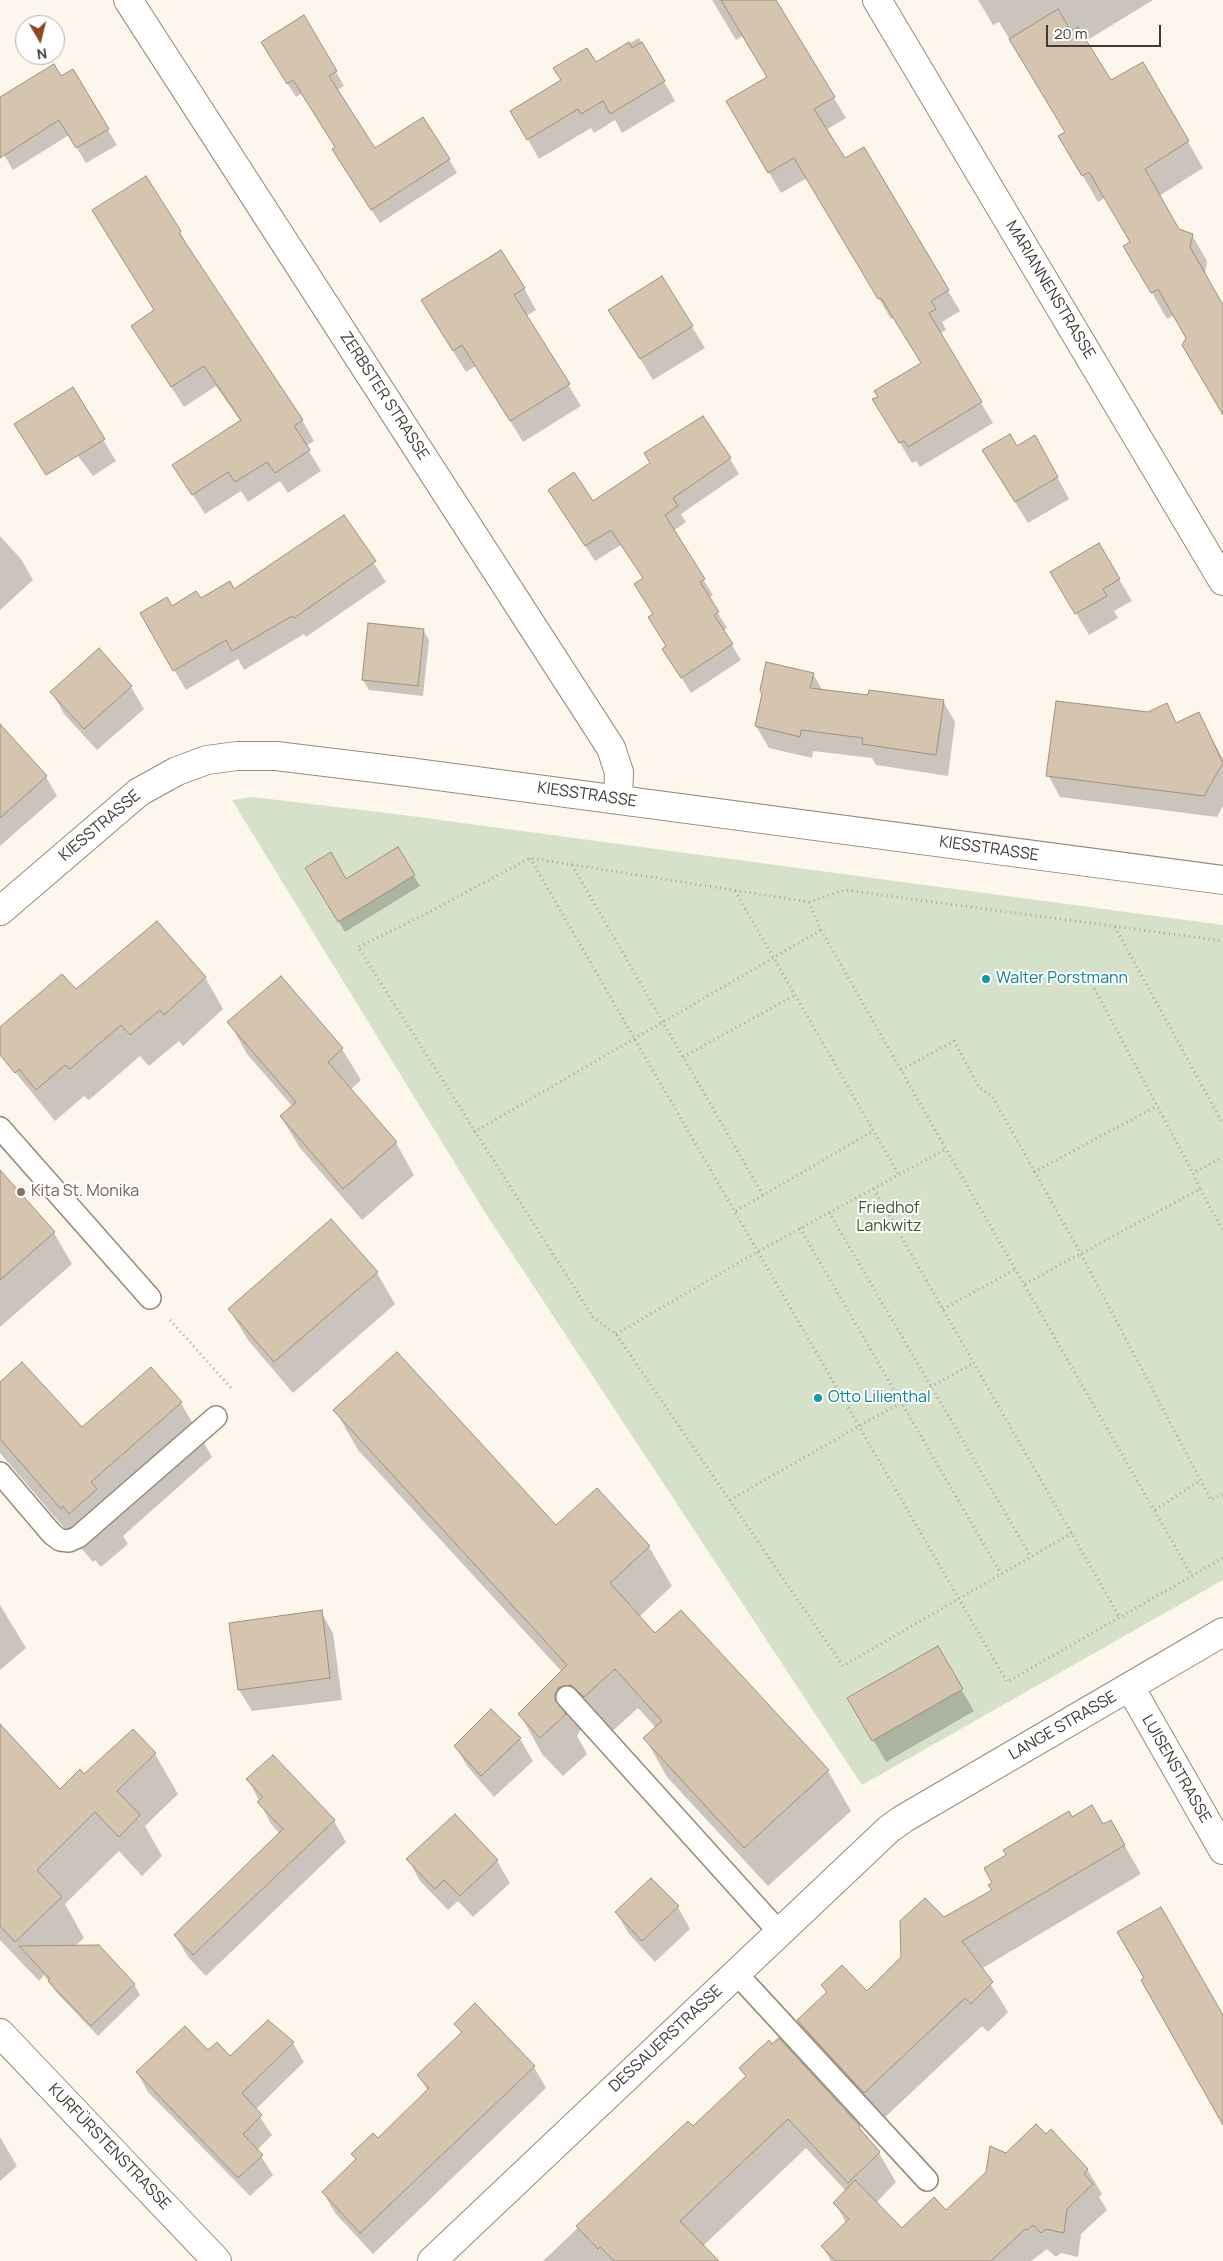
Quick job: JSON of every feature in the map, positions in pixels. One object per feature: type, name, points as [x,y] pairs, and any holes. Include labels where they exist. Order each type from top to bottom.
[{"type":"street","name":"ZERBSTER STRASSE","points":[[128,0],[612,748],[618,772],[618,800]]},
{"type":"street","name":"MARIANNENSTRASSE","points":[[877,0],[1223,581]]},
{"type":"street","name":"KIESSTRASSE","points":[[0,911],[139,792],[177,771],[207,760],[237,756],[276,756],[1223,880]]},
{"type":"street","name":"LANGE STRASSE","points":[[903,1819],[1223,1632]]},
{"type":"street","name":"LUISENSTRASSE","points":[[1130,1687],[1223,1850]]},
{"type":"street","name":"DESSAUERSTRASSE","points":[[432,2261],[736,1973],[903,1819]]},
{"type":"street","name":"KURFÜRSTENSTRASSE","points":[[0,2033],[217,2261]]},
{"type":"lane","points":[[0,1128],[150,1298]]},
{"type":"lane","points":[[0,1473],[52,1534],[60,1540],[69,1541],[78,1537],[216,1417]]},
{"type":"lane","points":[[567,1697],[780,1932]]},
{"type":"lane","points":[[736,1973],[927,2180]]},
{"type":"path","points":[[530,858],[736,1211],[957,1599],[1007,1682],[1223,1558]]},
{"type":"path","points":[[1072,1533],[842,1666],[616,1334],[593,1317],[358,947],[416,919],[530,858],[809,902],[844,890],[1223,941]]},
{"type":"path","points":[[572,865],[763,1195]]},
{"type":"path","points":[[735,891],[898,1176]]},
{"type":"path","points":[[809,902],[821,930],[1192,1576]]},
{"type":"path","points":[[1115,926],[1223,1124]]},
{"type":"path","points":[[474,1132],[634,1037],[821,930]]},
{"type":"path","points":[[1092,984],[1223,1230]]},
{"type":"path","points":[[683,1057],[795,995]]},
{"type":"path","points":[[901,1070],[954,1042],[978,1087],[992,1096],[1081,1254],[1211,1500],[1223,1494]]},
{"type":"path","points":[[1034,1172],[1157,1106]]},
{"type":"path","points":[[736,1211],[873,1131]]},
{"type":"path","points":[[616,1334],[800,1228],[946,1149]]},
{"type":"path","points":[[1193,1174],[1223,1157]]},
{"type":"path","points":[[874,1189],[1120,1618]]},
{"type":"path","points":[[1025,1284],[1200,1189]]},
{"type":"path","points":[[829,1212],[1031,1557]]},
{"type":"path","points":[[800,1228],[1001,1574]]},
{"type":"path","points":[[943,1309],[1016,1269]]},
{"type":"path","points":[[150,1298],[234,1391],[223,1402],[216,1417]]},
{"type":"path","points":[[730,1500],[858,1426],[974,1363]]},
{"type":"path","points":[[1155,1510],[1201,1480]]},
{"type":"green space","name":"Friedhof Lankwitz","points":[[253,797],[403,815],[1223,925],[1223,1580],[862,1785],[486,1214],[232,800]]},
{"type":"building","points":[[721,0],[776,0],[835,97],[814,109],[845,158],[864,147],[949,290],[931,301],[936,309],[929,313],[982,402],[908,447],[904,441],[899,443],[872,399],[878,397],[874,391],[921,363],[881,298],[878,299],[794,158],[768,173],[726,101],[767,77]]},
{"type":"building","points":[[1058,9],[1071,31],[1078,27],[1111,80],[1143,62],[1189,141],[1145,169],[1179,229],[1193,234],[1190,247],[1223,305],[1223,415],[1182,345],[1186,338],[1158,289],[1151,293],[1123,246],[1130,242],[1089,172],[1082,176],[1058,136],[1065,132],[1009,39]]},
{"type":"building","points":[[304,15],[337,71],[329,76],[375,148],[423,117],[450,159],[371,210],[332,149],[335,147],[293,80],[287,84],[261,42]]},
{"type":"building","points":[[629,42],[632,48],[642,42],[665,81],[610,114],[603,101],[581,114],[578,109],[527,140],[510,111],[561,80],[553,68],[587,48],[596,62]]},
{"type":"building","points":[[52,65],[55,65],[61,76],[73,69],[109,129],[76,148],[59,120],[0,158],[0,97]]},
{"type":"building","points":[[146,176],[181,231],[179,233],[303,420],[294,426],[310,450],[275,473],[267,462],[235,482],[228,472],[192,495],[172,465],[241,420],[204,366],[171,387],[131,326],[154,310],[92,210]]},
{"type":"building","points":[[501,250],[525,288],[514,295],[570,384],[510,421],[462,345],[453,351],[421,300]]},
{"type":"building","points":[[662,276],[693,326],[640,359],[608,310]]},
{"type":"building","points":[[73,387],[105,439],[46,475],[14,424]]},
{"type":"building","points":[[703,416],[731,458],[673,498],[678,506],[665,515],[705,579],[700,582],[719,612],[714,615],[733,644],[681,678],[662,649],[666,646],[648,617],[653,614],[634,584],[643,578],[611,530],[585,546],[548,490],[574,472],[593,501],[650,463],[644,453]]},
{"type":"building","points":[[1010,434],[1017,446],[1035,435],[1058,477],[1015,502],[982,450]]},
{"type":"building","points":[[344,515],[376,561],[294,618],[292,616],[232,651],[226,640],[173,671],[140,613],[167,597],[172,606],[196,591],[201,598],[230,581],[234,589]]},
{"type":"building","points":[[1099,543],[1120,579],[1103,589],[1107,596],[1075,614],[1050,572]]},
{"type":"building","points":[[368,623],[424,629],[418,686],[362,680]]},
{"type":"building","points":[[99,648],[132,686],[84,729],[50,692]]},
{"type":"building","points":[[766,662],[814,673],[810,688],[868,695],[869,690],[944,700],[936,755],[862,744],[863,738],[801,730],[800,737],[755,726]]},
{"type":"building","points":[[1056,701],[1148,712],[1167,703],[1176,723],[1199,712],[1223,763],[1204,796],[1046,776]]},
{"type":"building","points":[[0,724],[47,776],[0,818]]},
{"type":"building","points":[[398,847],[415,875],[338,922],[305,868],[331,852],[346,879]]},
{"type":"building","points":[[157,921],[206,977],[164,1015],[160,1010],[130,1035],[121,1025],[70,1069],[65,1065],[36,1090],[19,1069],[15,1073],[0,1055],[0,1027],[62,974],[76,989]]},
{"type":"building","points":[[281,976],[343,1048],[328,1062],[397,1142],[343,1189],[280,1116],[296,1102],[227,1022]]},
{"type":"building","points":[[0,1170],[55,1232],[0,1280]]},
{"type":"building","points":[[331,1219],[378,1272],[274,1362],[228,1309]]},
{"type":"building","points":[[397,1352],[556,1525],[597,1488],[650,1546],[610,1583],[655,1633],[681,1610],[829,1770],[744,1848],[643,1738],[662,1721],[615,1669],[584,1697],[571,1685],[559,1687],[555,1694],[555,1700],[566,1714],[540,1738],[518,1714],[567,1665],[333,1410]]},
{"type":"building","points":[[22,1362],[82,1427],[151,1367],[182,1402],[91,1482],[97,1489],[69,1514],[63,1506],[61,1509],[0,1439],[0,1382]]},
{"type":"building","points":[[322,1610],[330,1678],[238,1690],[229,1623]]},
{"type":"building","points":[[938,1646],[963,1689],[872,1741],[847,1698]]},
{"type":"building","points":[[491,1709],[521,1738],[481,1776],[454,1746]]},
{"type":"building","points":[[0,1724],[60,1789],[80,1769],[84,1774],[133,1729],[156,1753],[117,1791],[140,1815],[119,1837],[95,1812],[37,1870],[62,1897],[15,1942],[0,1926]]},
{"type":"building","points":[[273,1755],[335,1820],[193,1955],[174,1935],[283,1829],[257,1802],[263,1797],[246,1779]]},
{"type":"building","points":[[1092,1805],[1103,1824],[1111,1820],[1125,1845],[962,1941],[993,1982],[971,2004],[965,1998],[864,2093],[797,2020],[827,1992],[821,1985],[842,1965],[867,1991],[901,1957],[900,1921],[925,1898],[944,1917],[992,1890],[988,1885],[992,1883],[984,1868],[1006,1855],[1003,1850],[1069,1811],[1072,1817]]},
{"type":"building","points":[[455,1814],[498,1860],[460,1896],[444,1880],[435,1889],[406,1859]]},
{"type":"building","points":[[651,1878],[679,1906],[642,1941],[615,1912]]},
{"type":"building","points":[[1161,1907],[1223,2015],[1223,2125],[1141,1980],[1144,1978],[1117,1932]]},
{"type":"building","points":[[99,1945],[135,1984],[91,2026],[48,1981],[50,1979],[19,1946]]},
{"type":"building","points":[[475,2003],[535,2066],[360,2233],[322,2192],[356,2159],[351,2154],[373,2133],[378,2138],[429,2088],[417,2075],[462,2032],[454,2024]]},
{"type":"building","points":[[268,2020],[294,2042],[242,2093],[262,2115],[243,2134],[263,2155],[238,2178],[136,2072],[185,2026],[208,2050],[217,2042],[230,2056]]},
{"type":"building","points":[[779,2038],[860,2126],[859,2128],[880,2152],[848,2183],[788,2119],[680,2221],[719,2261],[614,2261],[600,2247],[598,2249],[576,2226],[688,2121],[693,2126],[746,2076],[739,2068],[769,2040],[772,2044]]},
{"type":"building","points":[[1036,2124],[1046,2134],[1051,2129],[1088,2169],[1084,2174],[1093,2184],[1067,2209],[1064,2233],[1046,2229],[1041,2233],[1033,2225],[1027,2230],[1025,2229],[991,2261],[836,2261],[821,2246],[849,2219],[833,2203],[855,2180],[902,2228],[934,2197],[946,2210],[986,2172],[990,2146],[1006,2153]]},
{"type":"place","name":"Walter Porstmann","points":[[986,979]]},
{"type":"place","name":"Kita St. Monika","points":[[21,1192]]},
{"type":"place","name":"Otto Lilienthal","points":[[818,1398]]}]
